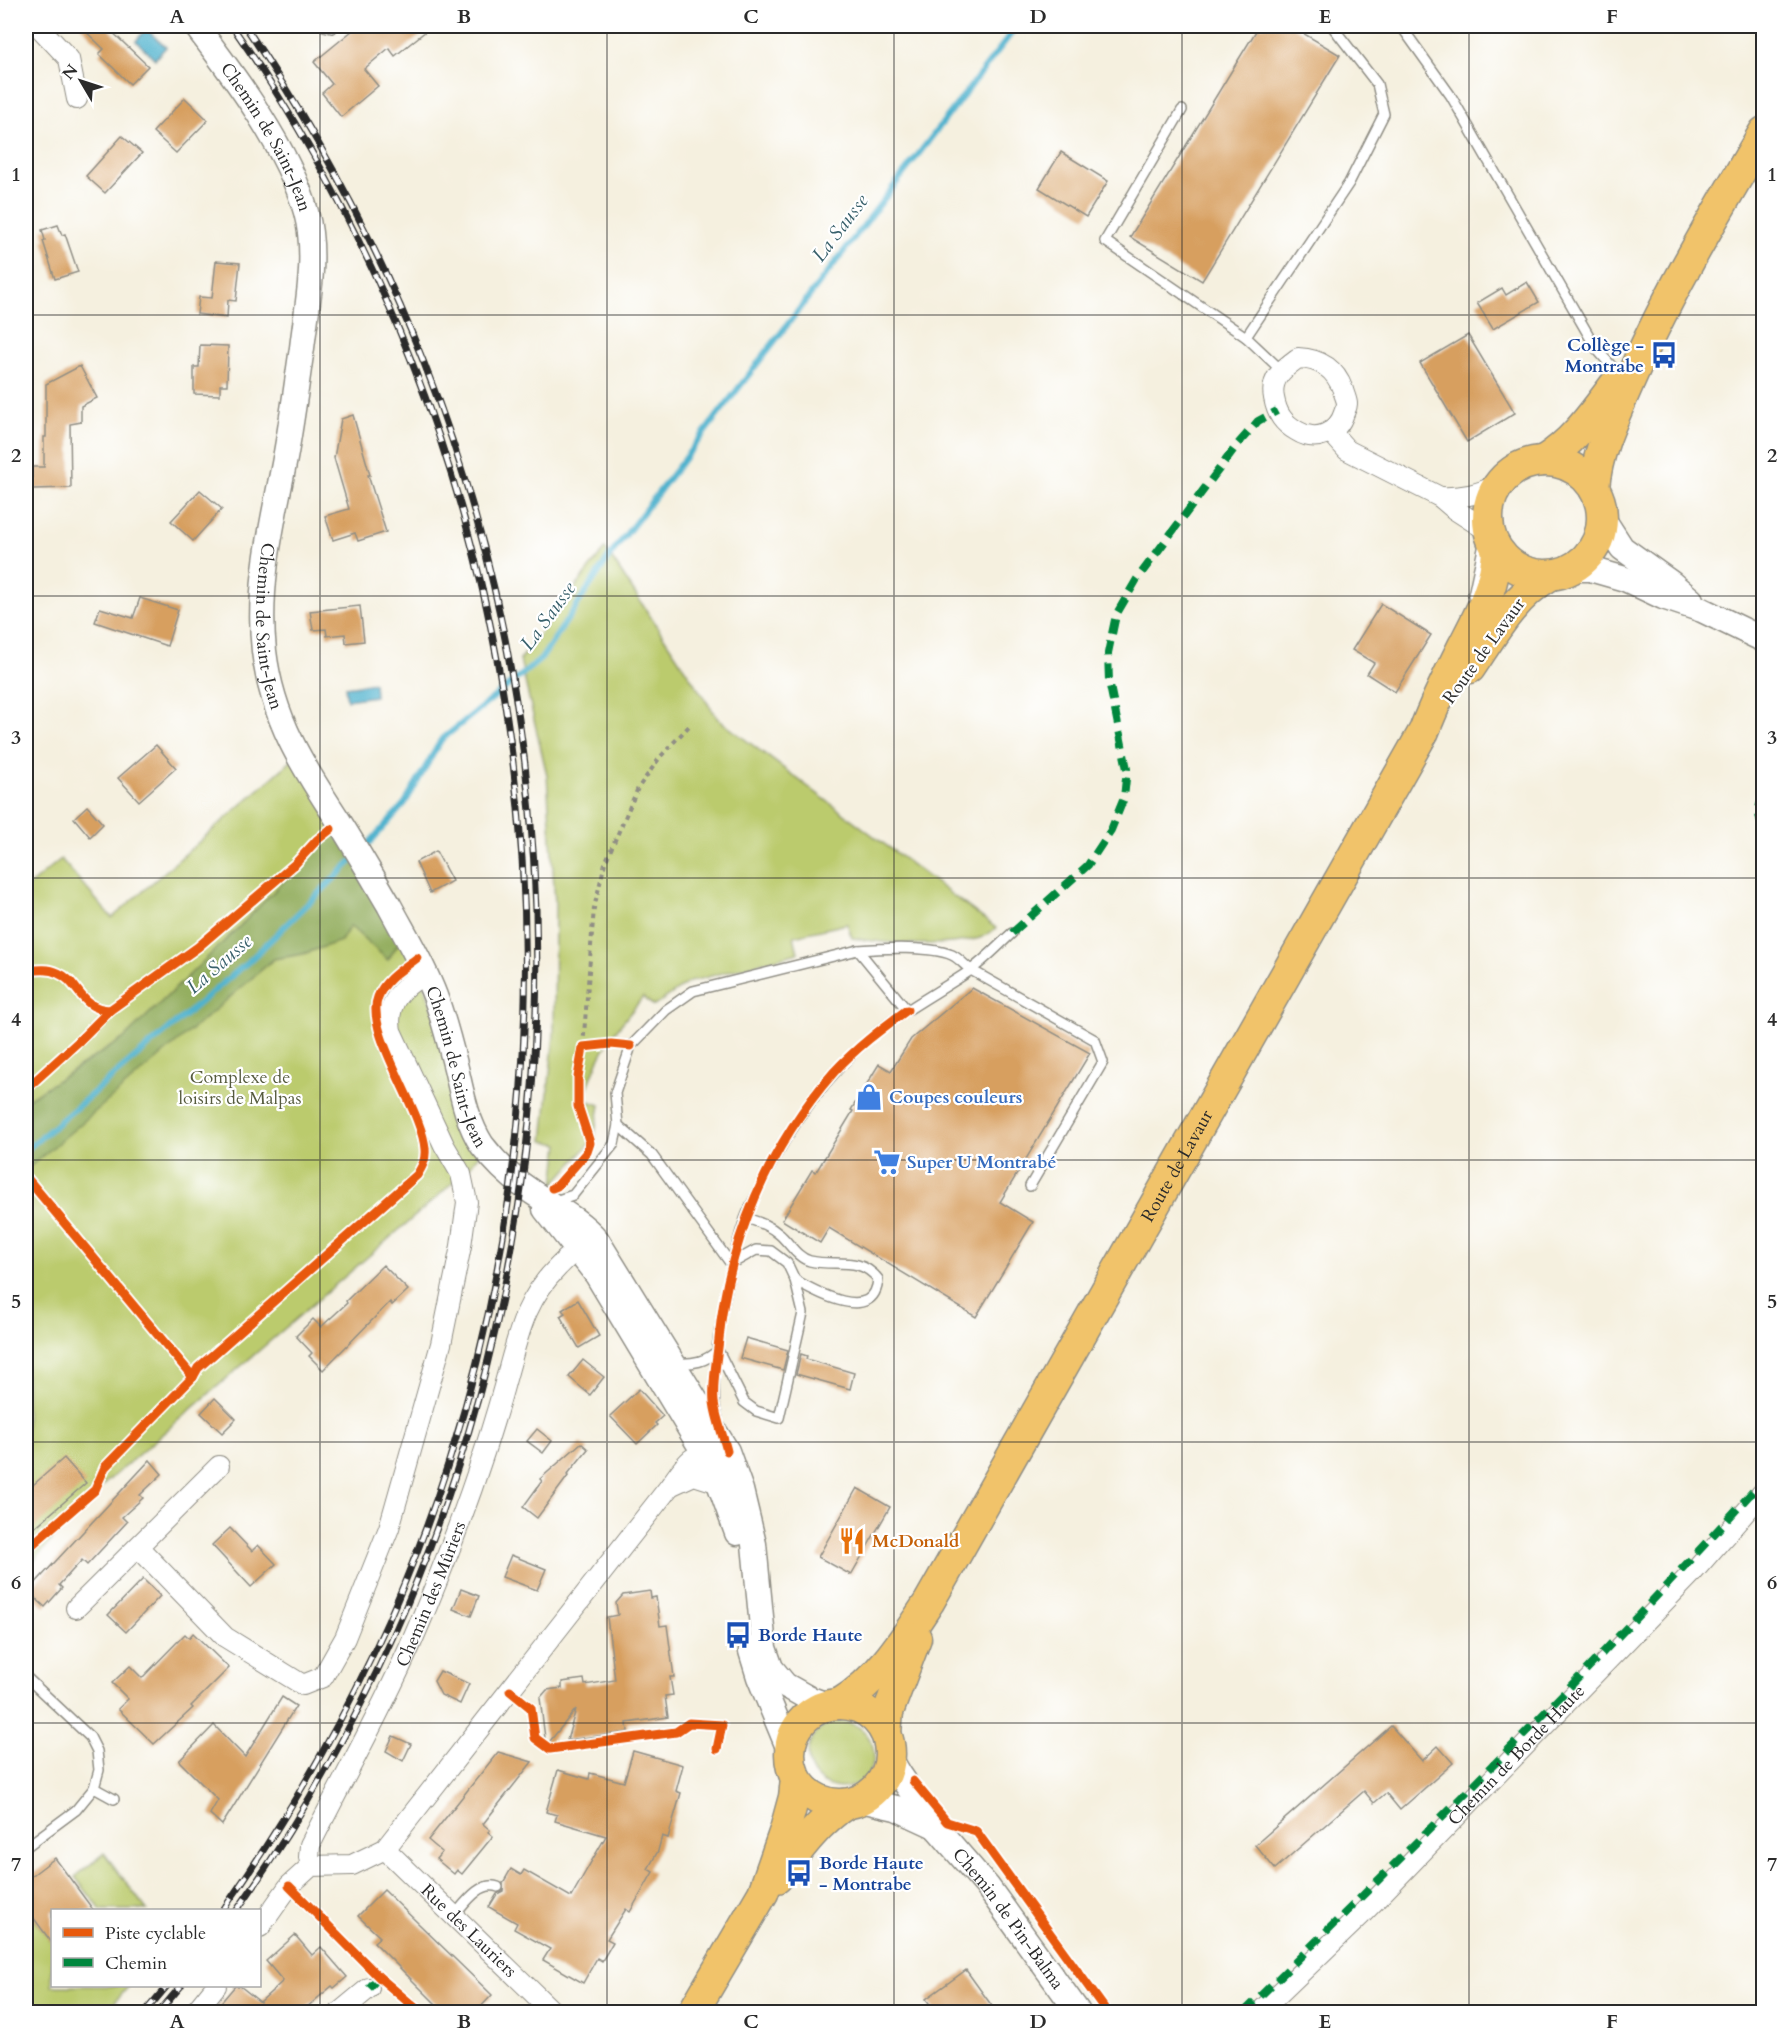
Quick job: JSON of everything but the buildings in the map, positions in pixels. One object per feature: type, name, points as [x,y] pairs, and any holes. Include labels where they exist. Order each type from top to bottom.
[{"type":"main road","points":[[1594,488],[1605,437],[1626,377],[1764,132]]},
{"type":"main road","points":[[1543,461],[1559,451],[1581,430],[1626,377]]},
{"type":"main road","points":[[1543,461],[1558,462],[1584,476],[1594,488],[1602,517],[1600,533],[1594,548],[1585,560],[1560,573],[1534,575],[1506,562],[1492,540],[1487,515],[1498,485],[1507,475],[1518,467],[1543,461]]},
{"type":"main road","name":"Route de Lavaur","points":[[834,1705],[856,1694],[875,1676],[898,1649],[929,1602],[1424,731],[1435,702],[1488,596],[1496,567],[1492,540]]},
{"type":"main road","name":"Route de Lavaur","points":[[1424,731],[1444,706],[1509,609],[1533,585],[1560,573]]},
{"type":"main road","name":"Route de Lavaur","points":[[888,1745],[888,1712],[929,1602]]},
{"type":"main road","points":[[693,2013],[763,1893],[794,1797],[793,1765],[796,1731],[810,1714],[834,1705],[853,1706],[867,1712],[878,1721],[888,1745],[887,1771],[881,1783],[872,1792],[828,1816],[802,1844],[763,1893]]},
{"type":"main road","points":[[793,1765],[803,1788],[823,1801],[834,1804],[854,1802]]},
{"type":"street","points":[[38,26],[69,59],[77,99]]},
{"type":"street","name":"Chemin de Saint-Jean","points":[[196,26],[260,117],[292,174],[306,214],[311,257],[308,302],[292,417],[269,539],[262,613],[268,682],[284,728],[305,770],[365,864],[425,973],[444,1022],[465,1106],[474,1131],[491,1155],[551,1194],[597,1275],[649,1359],[741,1490],[754,1544],[765,1648],[771,1668],[785,1685],[807,1698],[834,1705]]},
{"type":"street","points":[[1298,358],[1322,363],[1339,380],[1347,404],[1341,422],[1331,432],[1315,437],[1303,435],[1287,426],[1277,411],[1273,392],[1274,381],[1281,370],[1298,358]]},
{"type":"street","points":[[1331,432],[1347,450],[1440,497],[1492,540]]},
{"type":"street","points":[[1440,497],[1459,498],[1498,485]]},
{"type":"street","points":[[1602,517],[1622,548],[1671,583],[1702,610]]},
{"type":"street","points":[[1560,573],[1590,569],[1625,579],[1662,597],[1702,610],[1764,640]]},
{"type":"street","points":[[138,1546],[225,1637],[303,1685],[323,1677],[345,1638],[389,1528],[441,1344],[461,1246],[467,1202],[461,1174],[444,1145],[388,1020],[397,996],[406,985],[425,973]]},
{"type":"street","name":"Chemin de Saint-Jean","points":[[574,1236],[587,1229],[597,1240],[674,1363],[715,1451],[718,1482],[739,1537],[744,1562],[750,1646],[759,1677],[793,1765]]},
{"type":"street","name":"Chemin des Mûriers","points":[[311,1866],[310,1845],[409,1648],[458,1528],[486,1448],[520,1327],[544,1281],[572,1253],[574,1236]]},
{"type":"street","points":[[261,1926],[290,1886],[311,1866],[352,1865],[385,1849],[687,1462],[715,1451]]},
{"type":"street","points":[[76,1608],[219,1466]]},
{"type":"street","points":[[670,1486],[694,1475],[718,1482]]},
{"type":"street","name":"Chemin de Borde Haute","points":[[1260,2013],[1361,1915],[1694,1571],[1764,1491]]},
{"type":"street","name":"Chemin de Pin-Balma","points":[[888,1745],[900,1775],[935,1826],[987,1886],[1078,2013]]},
{"type":"street","name":"Chemin de Pin-Balma","points":[[854,1802],[896,1808],[935,1826]]},
{"type":"street","name":"Rue des Lauriers","points":[[385,1849],[553,2013]]},
{"type":"street","points":[[195,2013],[215,1987]]},
{"type":"street","points":[[340,2013],[369,1988]]},
{"type":"lane","points":[[1246,337],[1349,183],[1384,114],[1377,84],[1332,26]]},
{"type":"lane","points":[[1401,26],[1451,96],[1596,348],[1626,377]]},
{"type":"lane","points":[[1182,110],[1105,241],[1246,337],[1281,370]]},
{"type":"lane","points":[[715,1451],[714,1400],[718,1350],[721,1318],[731,1264],[746,1218],[776,1155],[800,1116],[835,1072],[870,1038],[907,1010],[971,970],[1012,933]]},
{"type":"lane","points":[[551,1194],[614,1144],[618,1125],[615,1093],[631,1046],[666,1010],[693,991],[858,950],[884,948],[924,950],[952,956],[971,970],[1095,1040],[1103,1062],[1030,1186]]},
{"type":"lane","points":[[858,950],[907,1010]]},
{"type":"lane","points":[[618,1125],[652,1155],[731,1264]]},
{"type":"lane","points":[[746,1218],[762,1223],[779,1234],[800,1256],[809,1261],[851,1263],[871,1270],[878,1280],[878,1290],[865,1302],[852,1302],[828,1298],[795,1280]]},
{"type":"lane","points":[[718,1350],[744,1402],[756,1411],[779,1418],[803,1313],[795,1280],[787,1263],[771,1251],[756,1250],[731,1264]]},
{"type":"lane","points":[[649,1359],[694,1364],[712,1356],[718,1350]]},
{"type":"lane","points":[[26,1677],[90,1737],[98,1751],[99,1770],[94,1788],[76,1810],[26,1847]]},
{"type":"lane","points":[[94,1788],[114,1799]]},
{"type":"lane","points":[[454,1916],[481,1890],[492,1885],[498,1887]]},
{"type":"path","points":[[551,1194],[587,1152],[590,1143],[578,1106],[578,1077],[583,1047],[594,908],[605,863],[638,788],[661,756],[690,725]]},
{"type":"path","points":[[26,1089],[110,1010]]},
{"type":"path","points":[[583,1047],[611,1044],[631,1046]]},
{"type":"path","points":[[26,1550],[95,1490],[105,1467],[193,1377],[198,1368],[417,1175],[424,1163],[425,1149]]},
{"type":"path","points":[[26,1177],[193,1377]]},
{"type":"green space","points":[[605,548],[718,719],[996,928],[980,938],[966,941],[917,944],[852,938],[847,924],[794,936],[798,953],[689,982],[654,1006],[643,997],[610,1038],[583,1099],[600,1105],[594,1139],[554,1184],[559,1144],[543,1141],[554,1034],[555,903],[547,775],[520,660]]},
{"type":"green space","name":"Complexe de loisirs de Malpas","points":[[297,756],[405,933],[484,1147],[469,1168],[436,1198],[87,1499],[26,1570],[26,888],[61,859],[112,918]]},
{"type":"green space","points":[[340,823],[405,933],[388,960],[350,926],[341,941],[303,954],[274,959],[26,1170],[26,1100],[123,1039],[244,922]]},
{"type":"green space","points":[[841,1722],[853,1725],[864,1732],[871,1743],[874,1755],[871,1767],[864,1778],[853,1785],[841,1788],[829,1785],[818,1778],[811,1767],[808,1755],[811,1743],[818,1732],[829,1725]]},
{"type":"green space","points":[[104,1853],[146,1909],[100,1909],[75,1877]]},
{"type":"green space","points":[[33,1917],[51,1942],[51,1987],[128,1987],[106,2012],[26,2012],[26,1923]]},
{"type":"water","points":[[146,29],[166,47],[155,59],[136,41]]},
{"type":"water","points":[[374,683],[375,696],[347,700],[345,687]]},
{"type":"waterway","name":"La Sausse","points":[[364,849],[405,803],[441,740],[541,659],[611,554],[1017,26]]},
{"type":"waterway","name":"La Sausse","points":[[26,1150],[248,962],[354,859]]},
{"type":"railway","points":[[224,1909],[292,1804],[353,1694],[406,1580],[449,1461],[496,1278],[521,1092],[524,904],[507,718],[469,536],[410,358],[331,187],[232,26]]},
{"type":"railway","points":[[238,1909],[344,1736],[428,1551],[488,1358],[525,1160],[537,959],[524,757],[487,558],[424,363],[386,275],[321,148],[245,26]]},
{"type":"railway","points":[[145,2012],[166,1987]]},
{"type":"railway","points":[[159,2012],[180,1987]]},
{"type":"marked path","points":[[1012,933],[1088,865],[1111,830],[1124,798],[1127,769],[1109,681],[1108,653],[1116,615],[1137,579],[1237,445],[1258,421],[1277,411]]},
{"type":"marked path","points":[[1764,793],[1758,811],[1764,833]]},
{"type":"marked path","points":[[1244,2012],[1443,1816],[1573,1683],[1764,1479]]},
{"type":"marked path","points":[[369,1988],[379,1977]]},
{"type":"cycle path","points":[[26,971],[54,971],[71,982],[92,1005],[110,1010],[198,947],[295,864],[317,840],[331,829]]},
{"type":"cycle path","points":[[26,1550],[95,1490],[105,1467],[193,1377],[198,1368],[417,1175],[425,1157],[422,1133],[386,1050],[376,1012],[378,997],[385,985],[417,958]]},
{"type":"cycle path","points":[[26,1089],[110,1010]]},
{"type":"cycle path","points":[[727,1451],[714,1402],[715,1370],[724,1302],[732,1266],[742,1231],[756,1196],[771,1163],[790,1131],[834,1072],[869,1039],[907,1010]]},
{"type":"cycle path","points":[[552,1188],[557,1186],[587,1152],[590,1143],[578,1106],[578,1077],[583,1047],[611,1044],[631,1046]]},
{"type":"cycle path","points":[[26,1177],[193,1377]]},
{"type":"cycle path","points":[[510,1691],[531,1708],[535,1738],[550,1749],[676,1732],[689,1723],[722,1725],[717,1749]]},
{"type":"cycle path","points":[[913,1781],[947,1822],[976,1831],[1107,2012]]},
{"type":"cycle path","points":[[289,1886],[379,1977],[420,2012]]},
{"type":"place","name":"Collège - Montrabe","points":[[1664,355]]},
{"type":"place","name":"Coupes couleurs","points":[[869,1097]]},
{"type":"place","name":"Super U Montrabé","points":[[887,1162]]},
{"type":"place","name":"McDonald","points":[[852,1541]]},
{"type":"place","name":"Borde Haute","points":[[738,1635]]},
{"type":"place","name":"Borde Haute - Montrabe","points":[[799,1873]]}]
